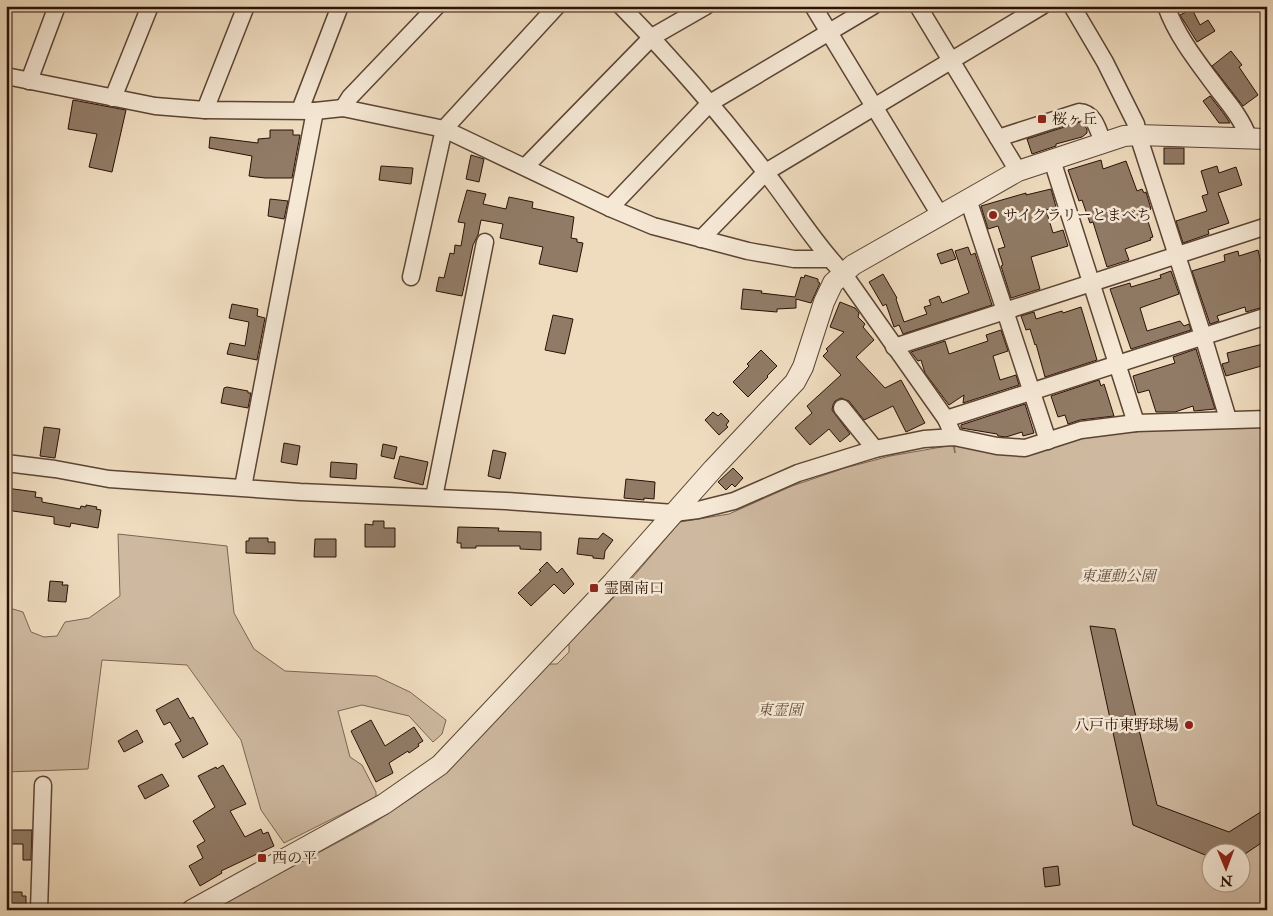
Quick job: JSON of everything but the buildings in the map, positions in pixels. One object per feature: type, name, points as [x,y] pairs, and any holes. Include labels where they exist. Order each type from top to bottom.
[{"type":"street","points":[[29,81],[57,6]]},
{"type":"street","points":[[113,98],[150,6]]},
{"type":"street","points":[[205,110],[246,6]]},
{"type":"street","points":[[243,487],[308,111],[340,6]]},
{"type":"street","points":[[343,108],[350,97],[436,6]]},
{"type":"street","points":[[411,277],[444,129],[557,6]]},
{"type":"street","points":[[621,6],[710,103],[766,172],[837,266],[946,419],[954,437]]},
{"type":"street","points":[[525,167],[652,38],[706,6]]},
{"type":"street","points":[[813,6],[940,215]]},
{"type":"street","points":[[610,208],[710,103],[873,6]]},
{"type":"street","points":[[918,6],[1018,171]]},
{"type":"street","points":[[702,239],[766,172],[1042,6]]},
{"type":"street","points":[[1072,6],[1105,62],[1136,124],[1228,419]]},
{"type":"street","points":[[1166,6],[1171,22],[1198,63],[1244,125],[1258,139]]},
{"type":"street","points":[[6,76],[155,106],[205,110],[308,111],[343,108],[444,129],[610,208],[653,226],[748,250],[837,266],[853,265],[1018,171],[1103,142],[1124,136],[1138,135],[1258,139]]},
{"type":"street","points":[[998,138],[1079,112],[1086,112],[1091,117],[1103,142]]},
{"type":"street","points":[[1052,160],[1136,424]]},
{"type":"street","points":[[968,199],[1048,441]]},
{"type":"street","points":[[894,347],[1267,226]]},
{"type":"street","points":[[434,498],[485,242]]},
{"type":"street","points":[[192,910],[384,804],[440,765],[613,582],[795,382],[803,367],[824,302],[833,283],[837,266]]},
{"type":"street","points":[[946,419],[1267,316]]},
{"type":"street","points":[[842,408],[874,449]]},
{"type":"street","points":[[6,463],[55,469],[109,480],[506,501],[674,513],[734,502],[798,473],[874,449],[924,439],[954,437],[997,446],[1025,448],[1081,430],[1136,424],[1267,418]]},
{"type":"street","points":[[39,910],[43,785]]},
{"type":"green space","name":"東霊園","points":[[1267,419],[1267,910],[212,910],[372,824],[439,778],[550,664],[557,664],[569,652],[569,643],[627,584],[680,522],[729,514],[792,486],[845,468],[890,456],[953,445],[955,453],[954,437],[997,446],[1081,430]]},
{"type":"green space","points":[[118,534],[227,546],[234,613],[254,649],[285,671],[376,676],[410,692],[446,720],[442,734],[433,742],[409,716],[362,705],[338,711],[350,757],[362,765],[376,792],[376,797],[284,843],[261,810],[241,740],[187,665],[102,660],[88,769],[6,772],[6,607],[23,612],[31,632],[44,637],[57,636],[65,622],[89,618],[120,596]]},
{"type":"place","name":"桜ヶ丘","points":[[1042,119]]},
{"type":"place","name":"サイクラリーとまべち","points":[[993,215]]},
{"type":"place","name":"霊園南口","points":[[594,588]]},
{"type":"place","name":"八戸市東野球場","points":[[1189,725]]},
{"type":"place","name":"西の平","points":[[262,858]]},
{"type":"park label","name":"東運動公園","points":[[1118,576]]}]
